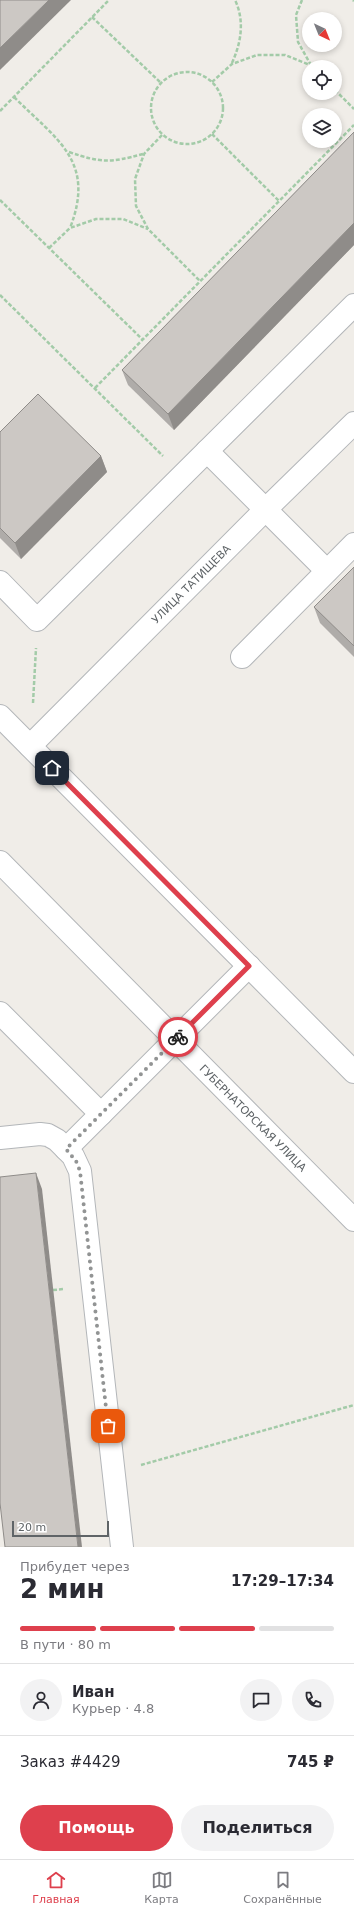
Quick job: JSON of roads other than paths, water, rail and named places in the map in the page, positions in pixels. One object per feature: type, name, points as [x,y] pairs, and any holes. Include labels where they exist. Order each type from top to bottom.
[{"type":"street","points":[[0,582],[37,620],[354,305]]},
{"type":"street","name":"УЛИЦА ТАТИЩЕВА","points":[[30,746],[264,510],[354,423]]},
{"type":"street","points":[[207,451],[264,510],[327,571]]},
{"type":"street","points":[[242,657],[354,544]]},
{"type":"street","points":[[0,716],[354,1072]]},
{"type":"street","name":"ГУБЕРНАТОРСКАЯ УЛИЦА","points":[[0,862],[354,1220]]},
{"type":"street","points":[[66,1149],[249,966]]},
{"type":"street","points":[[0,1013],[101,1114]]},
{"type":"street","points":[[0,1138],[40,1134],[48,1135],[66,1149],[76,1161],[80,1171],[122,1547]]}]
